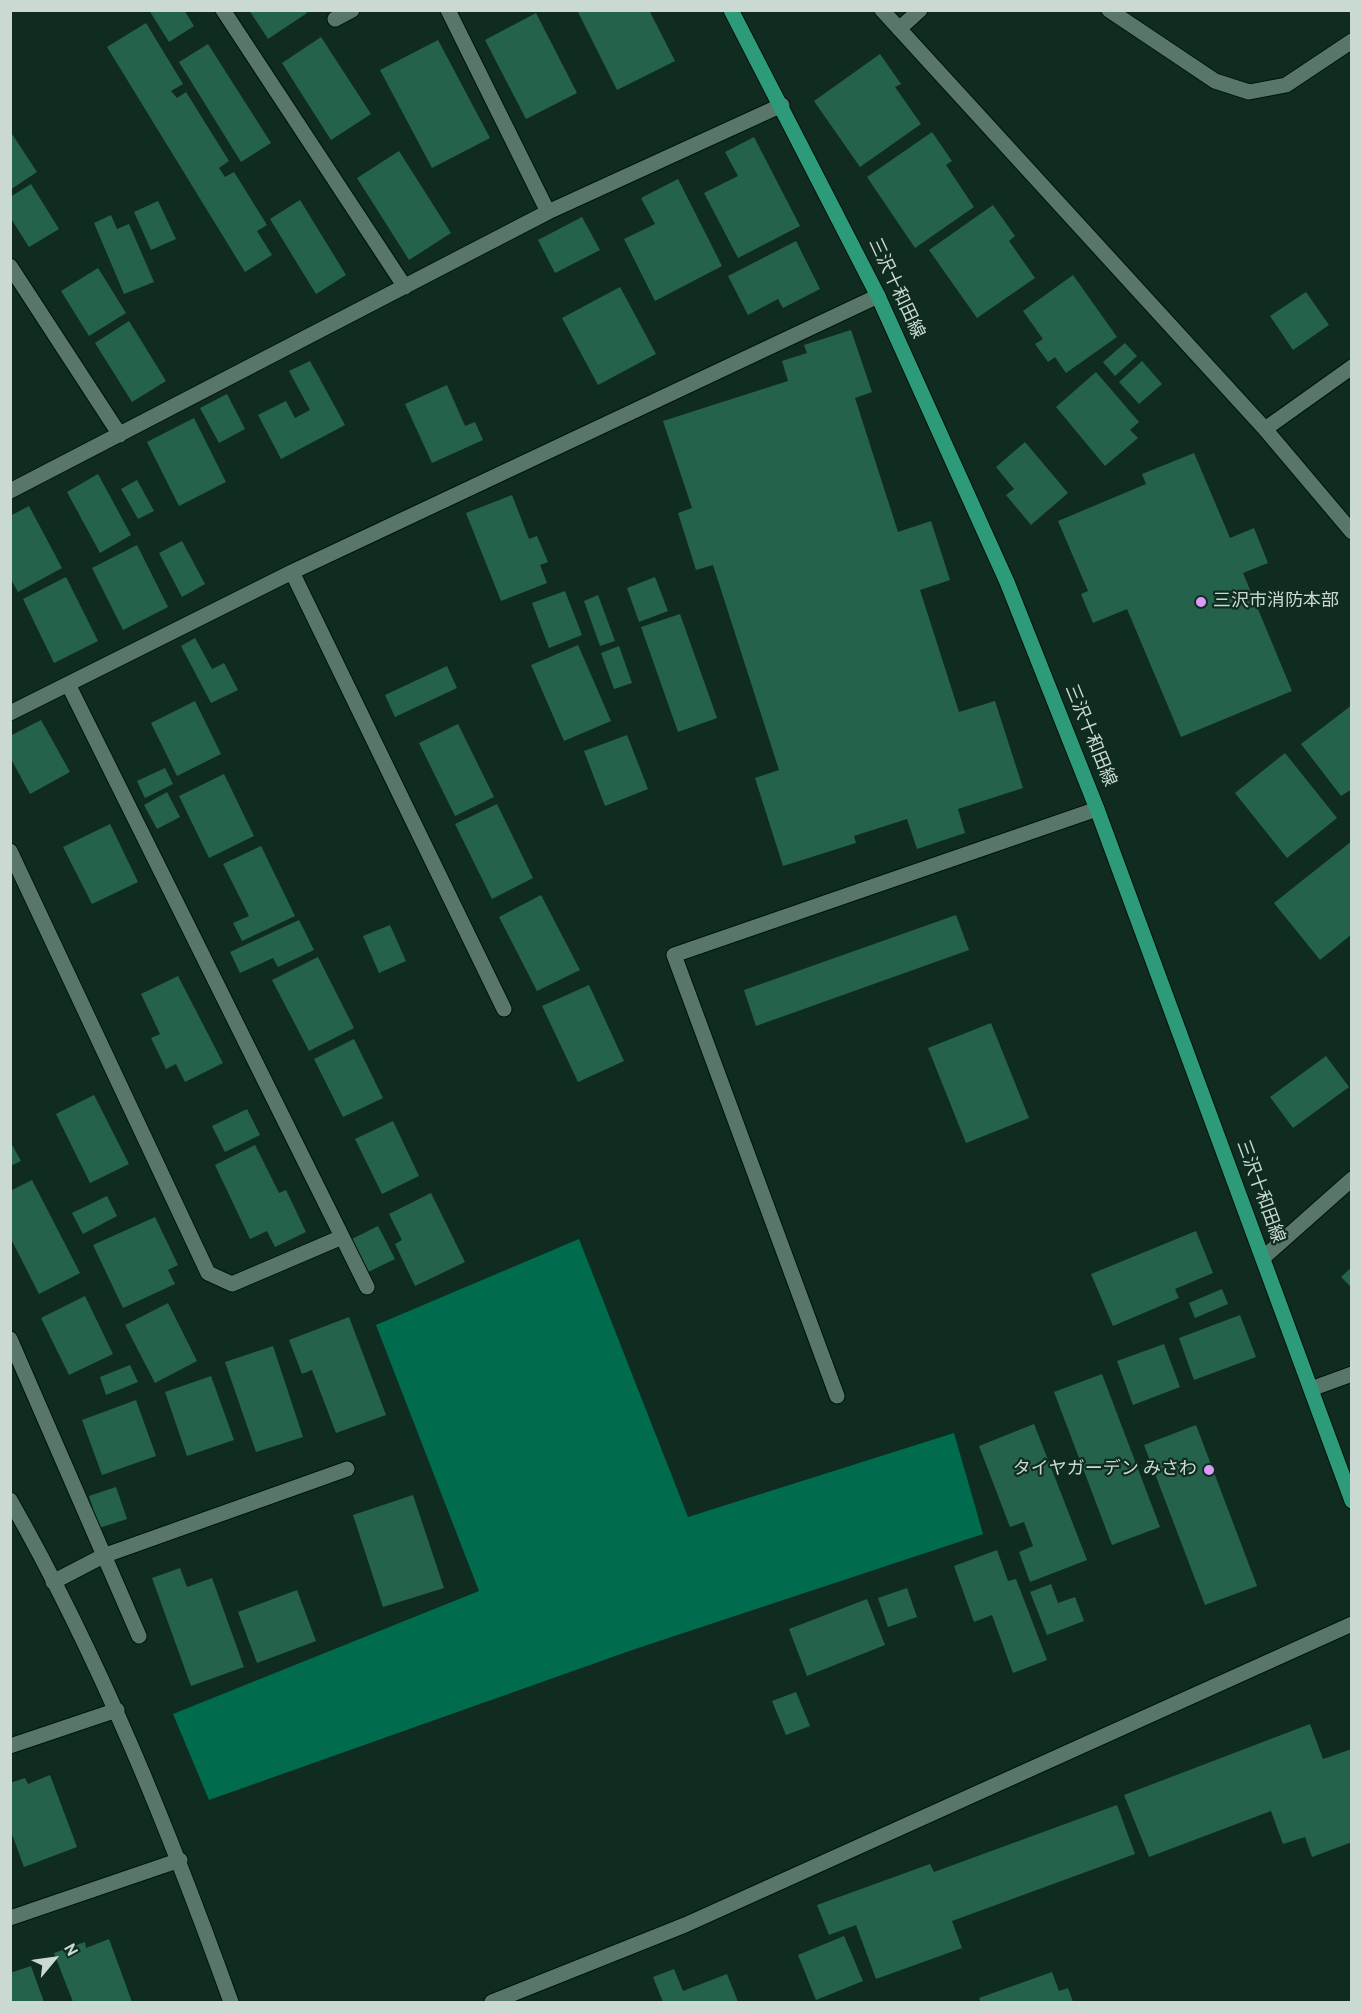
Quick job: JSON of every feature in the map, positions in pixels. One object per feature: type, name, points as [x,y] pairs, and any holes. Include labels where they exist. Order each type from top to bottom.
[{"type":"main road","name":"三沢十和田線","points":[[731,10],[782,105],[878,296],[1007,582],[1097,809],[1352,1501]]},
{"type":"street","points":[[223,10],[405,287]]},
{"type":"street","points":[[335,19],[352,10]]},
{"type":"street","points":[[448,10],[548,212]]},
{"type":"street","points":[[882,10],[1265,429],[1352,532]]},
{"type":"street","points":[[899,29],[920,10]]},
{"type":"street","points":[[1109,10],[1215,81],[1249,92],[1286,85],[1352,41]]},
{"type":"street","points":[[11,490],[548,212],[782,105]]},
{"type":"street","points":[[10,266],[120,435]]},
{"type":"street","points":[[10,713],[292,572],[878,296]]},
{"type":"street","points":[[1265,429],[1352,367]]},
{"type":"street","points":[[292,572],[504,1009]]},
{"type":"street","points":[[68,684],[367,1287]]},
{"type":"street","points":[[837,1396],[674,955],[1097,809]]},
{"type":"street","points":[[10,851],[208,1273],[232,1284],[342,1237]]},
{"type":"street","points":[[1263,1258],[1352,1179]]},
{"type":"street","points":[[10,1339],[139,1636]]},
{"type":"street","points":[[1311,1389],[1352,1374]]},
{"type":"street","points":[[53,1582],[103,1556],[347,1470]]},
{"type":"street","points":[[10,1500],[117,1710],[180,1860],[231,2002]]},
{"type":"street","points":[[492,2002],[685,1925],[1352,1624]]},
{"type":"street","points":[[10,1746],[117,1710]]},
{"type":"street","points":[[10,1918],[180,1860]]},
{"type":"green space","points":[[579,1239],[688,1517],[954,1433],[983,1534],[635,1649],[209,1800],[173,1714],[479,1591],[376,1325]]},
{"type":"building","points":[[149,10],[184,10],[194,26],[169,42]]},
{"type":"building","points":[[249,10],[306,10],[307,13],[268,39]]},
{"type":"building","points":[[577,10],[649,10],[675,61],[617,90]]},
{"type":"building","points":[[536,13],[577,93],[526,119],[485,40]]},
{"type":"building","points":[[146,23],[183,84],[171,91],[177,98],[186,92],[229,161],[219,168],[225,177],[234,172],[267,225],[257,231],[272,255],[245,272],[107,47]]},
{"type":"building","points":[[321,37],[371,114],[331,140],[282,63]]},
{"type":"building","points":[[438,40],[490,138],[432,168],[380,70]]},
{"type":"building","points":[[208,44],[271,143],[241,162],[179,62]]},
{"type":"building","points":[[880,54],[901,84],[895,87],[921,124],[860,167],[814,101]]},
{"type":"building","points":[[10,131],[37,172],[10,190]]},
{"type":"building","points":[[932,132],[952,161],[946,165],[974,207],[915,248],[867,177]]},
{"type":"building","points":[[754,137],[800,226],[738,258],[704,193],[738,176],[725,152]]},
{"type":"building","points":[[399,151],[451,233],[409,260],[357,178]]},
{"type":"building","points":[[678,179],[722,266],[655,301],[624,239],[655,224],[641,198]]},
{"type":"building","points":[[31,184],[59,229],[29,247],[10,217],[10,197]]},
{"type":"building","points":[[300,200],[346,275],[316,294],[270,219]]},
{"type":"building","points":[[158,201],[176,239],[151,250],[134,212]]},
{"type":"building","points":[[993,205],[1015,236],[1009,241],[1035,278],[977,318],[929,250]]},
{"type":"building","points":[[111,215],[117,229],[129,224],[154,282],[124,294],[94,223]]},
{"type":"building","points":[[582,217],[600,250],[555,273],[538,240]]},
{"type":"building","points":[[796,241],[820,289],[783,308],[778,299],[748,315],[728,276]]},
{"type":"building","points":[[98,268],[126,313],[89,336],[61,291]]},
{"type":"building","points":[[1073,275],[1117,337],[1066,373],[1055,357],[1048,362],[1035,344],[1043,339],[1023,311]]},
{"type":"building","points":[[620,287],[656,354],[598,385],[562,318]]},
{"type":"building","points":[[1306,292],[1329,325],[1293,350],[1270,316]]},
{"type":"building","points":[[129,321],[166,381],[132,402],[95,343]]},
{"type":"building","points":[[851,330],[872,392],[855,398],[898,532],[931,521],[950,580],[920,590],[959,712],[995,701],[1023,788],[958,809],[965,833],[917,849],[907,819],[854,836],[856,843],[783,866],[755,778],[779,770],[713,565],[696,570],[678,513],[692,508],[663,421],[788,381],[782,361],[807,353],[804,345]]},
{"type":"building","points":[[1125,343],[1137,356],[1115,376],[1103,362]]},
{"type":"building","points":[[310,361],[345,425],[281,459],[258,415],[286,401],[295,418],[310,410],[289,371]]},
{"type":"building","points":[[1142,361],[1162,384],[1139,404],[1119,382]]},
{"type":"building","points":[[1096,372],[1139,422],[1130,430],[1138,438],[1105,466],[1056,407]]},
{"type":"building","points":[[447,385],[465,426],[475,422],[483,440],[432,463],[405,404]]},
{"type":"building","points":[[227,394],[245,429],[219,443],[200,408]]},
{"type":"building","points":[[194,418],[226,482],[179,506],[147,442]]},
{"type":"building","points":[[1025,442],[1068,493],[1031,525],[1006,495],[1014,489],[996,467]]},
{"type":"building","points":[[1194,453],[1230,538],[1254,528],[1268,563],[1243,573],[1292,691],[1181,737],[1127,609],[1093,623],[1081,594],[1088,591],[1058,521],[1146,484],[1142,474]]},
{"type":"building","points":[[98,474],[131,535],[100,553],[67,492]]},
{"type":"building","points":[[137,480],[154,511],[138,519],[121,489]]},
{"type":"building","points":[[512,495],[529,539],[537,536],[548,562],[540,565],[547,583],[501,601],[466,513]]},
{"type":"building","points":[[29,506],[62,568],[18,592],[10,578],[10,516]]},
{"type":"building","points":[[182,541],[205,584],[182,597],[159,553]]},
{"type":"building","points":[[137,545],[168,607],[123,630],[92,568]]},
{"type":"building","points":[[66,577],[98,641],[54,663],[23,599]]},
{"type":"building","points":[[655,577],[668,611],[639,622],[627,588]]},
{"type":"building","points":[[565,591],[582,635],[549,648],[532,603]]},
{"type":"building","points":[[598,595],[615,641],[600,646],[584,601]]},
{"type":"building","points":[[680,614],[717,718],[678,732],[641,627]]},
{"type":"building","points":[[195,638],[212,669],[224,663],[238,690],[211,703],[181,646]]},
{"type":"building","points":[[578,645],[611,721],[564,741],[531,665]]},
{"type":"building","points":[[619,646],[632,683],[614,689],[601,653]]},
{"type":"building","points":[[447,666],[457,688],[395,717],[385,695]]},
{"type":"building","points":[[195,701],[221,754],[177,776],[151,723]]},
{"type":"building","points":[[1352,705],[1352,789],[1341,796],[1301,744]]},
{"type":"building","points":[[41,720],[70,772],[30,794],[10,757],[10,736]]},
{"type":"building","points":[[458,724],[494,797],[455,816],[419,743]]},
{"type":"building","points":[[627,735],[648,789],[605,806],[584,751]]},
{"type":"building","points":[[1285,753],[1337,818],[1287,858],[1235,793]]},
{"type":"building","points":[[165,768],[173,784],[145,798],[137,781]]},
{"type":"building","points":[[224,774],[254,836],[209,858],[179,796]]},
{"type":"building","points":[[167,792],[180,817],[157,829],[144,805]]},
{"type":"building","points":[[497,804],[533,878],[492,899],[455,824]]},
{"type":"building","points":[[110,824],[138,882],[92,904],[63,847]]},
{"type":"building","points":[[1352,841],[1352,934],[1320,960],[1274,903]]},
{"type":"building","points":[[261,846],[295,916],[242,941],[233,923],[249,916],[223,864]]},
{"type":"building","points":[[541,895],[580,970],[537,991],[499,917]]},
{"type":"building","points":[[956,915],[969,950],[756,1026],[744,990]]},
{"type":"building","points":[[299,920],[314,950],[278,967],[273,958],[240,973],[230,952]]},
{"type":"building","points":[[390,925],[406,961],[379,973],[363,936]]},
{"type":"building","points":[[318,957],[354,1028],[309,1051],[272,980]]},
{"type":"building","points":[[178,976],[223,1063],[185,1082],[176,1064],[166,1069],[151,1038],[160,1034],[141,994]]},
{"type":"building","points":[[589,985],[624,1061],[578,1082],[542,1006]]},
{"type":"building","points":[[991,1023],[1029,1118],[966,1143],[928,1048]]},
{"type":"building","points":[[354,1039],[383,1098],[343,1117],[314,1059]]},
{"type":"building","points":[[1326,1056],[1349,1087],[1293,1128],[1270,1097]]},
{"type":"building","points":[[94,1095],[129,1164],[90,1183],[56,1114]]},
{"type":"building","points":[[247,1109],[260,1135],[225,1152],[212,1126]]},
{"type":"building","points":[[393,1121],[419,1176],[382,1194],[355,1139]]},
{"type":"building","points":[[10,1141],[21,1161],[10,1166]]},
{"type":"building","points":[[255,1145],[279,1193],[286,1190],[306,1232],[275,1247],[267,1231],[250,1239],[215,1165]]},
{"type":"building","points":[[32,1180],[80,1273],[39,1294],[10,1237],[10,1191]]},
{"type":"building","points":[[431,1193],[465,1262],[415,1286],[395,1244],[402,1240],[389,1214]]},
{"type":"building","points":[[107,1196],[117,1216],[83,1234],[72,1213]]},
{"type":"building","points":[[155,1217],[178,1265],[168,1270],[175,1284],[123,1308],[93,1245]]},
{"type":"building","points":[[378,1226],[395,1259],[368,1272],[352,1239]]},
{"type":"building","points":[[1196,1231],[1213,1273],[1175,1289],[1179,1298],[1113,1326],[1091,1274]]},
{"type":"building","points":[[1352,1267],[1352,1288],[1341,1277]]},
{"type":"building","points":[[1222,1289],[1228,1304],[1195,1318],[1189,1303]]},
{"type":"building","points":[[85,1296],[113,1354],[69,1375],[41,1318]]},
{"type":"building","points":[[168,1303],[197,1361],[155,1383],[125,1325]]},
{"type":"building","points":[[1240,1315],[1256,1357],[1194,1380],[1179,1338]]},
{"type":"building","points":[[349,1317],[386,1415],[336,1433],[312,1370],[302,1374],[289,1340]]},
{"type":"building","points":[[1164,1344],[1180,1387],[1133,1405],[1117,1361]]},
{"type":"building","points":[[273,1346],[303,1437],[256,1452],[225,1362]]},
{"type":"building","points":[[130,1365],[138,1382],[106,1395],[100,1377]]},
{"type":"building","points":[[1102,1374],[1160,1527],[1112,1545],[1054,1392]]},
{"type":"building","points":[[211,1376],[234,1440],[187,1456],[165,1392]]},
{"type":"building","points":[[136,1400],[156,1456],[102,1475],[82,1420]]},
{"type":"building","points":[[1034,1424],[1087,1560],[1030,1582],[1019,1552],[1033,1546],[1024,1522],[1010,1527],[979,1446]]},
{"type":"building","points":[[1196,1425],[1257,1586],[1205,1605],[1144,1445]]},
{"type":"building","points":[[116,1487],[127,1519],[99,1528],[89,1496]]},
{"type":"building","points":[[413,1495],[444,1588],[383,1607],[353,1515]]},
{"type":"building","points":[[997,1550],[1008,1581],[1016,1579],[1047,1660],[1013,1673],[992,1615],[974,1622],[954,1566]]},
{"type":"building","points":[[180,1568],[187,1587],[212,1578],[244,1667],[191,1686],[152,1578]]},
{"type":"building","points":[[1051,1584],[1058,1603],[1075,1597],[1084,1621],[1047,1635],[1030,1592]]},
{"type":"building","points":[[907,1588],[917,1617],[888,1627],[878,1598]]},
{"type":"building","points":[[297,1590],[316,1641],[257,1663],[238,1612]]},
{"type":"building","points":[[867,1599],[885,1645],[807,1676],[789,1629]]},
{"type":"building","points":[[796,1692],[810,1726],[786,1735],[772,1701]]},
{"type":"building","points":[[1310,1724],[1323,1759],[1352,1749],[1352,1842],[1312,1857],[1305,1837],[1283,1844],[1271,1811],[1149,1857],[1124,1795]]},
{"type":"building","points":[[50,1775],[77,1847],[24,1867],[10,1829],[10,1783],[25,1778],[28,1784]]},
{"type":"building","points":[[1117,1805],[1135,1854],[952,1921],[962,1948],[876,1979],[856,1925],[829,1935],[817,1905],[930,1864],[934,1872]]},
{"type":"building","points":[[844,1936],[863,1981],[816,2000],[798,1955]]},
{"type":"building","points":[[109,1939],[132,2002],[73,2002],[54,1953],[85,1942],[86,1948]]},
{"type":"building","points":[[31,1966],[44,2002],[10,2002],[10,1973]]},
{"type":"building","points":[[674,1969],[683,1991],[727,1974],[738,2002],[663,2002],[653,1977]]},
{"type":"building","points":[[1052,1972],[1059,1991],[1068,1988],[1073,2002],[981,2002],[979,1998]]},
{"type":"place","name":"三沢市消防本部","points":[[1201,602]]},
{"type":"place","name":"タイヤガーデン みさわ","points":[[1209,1470]]}]
